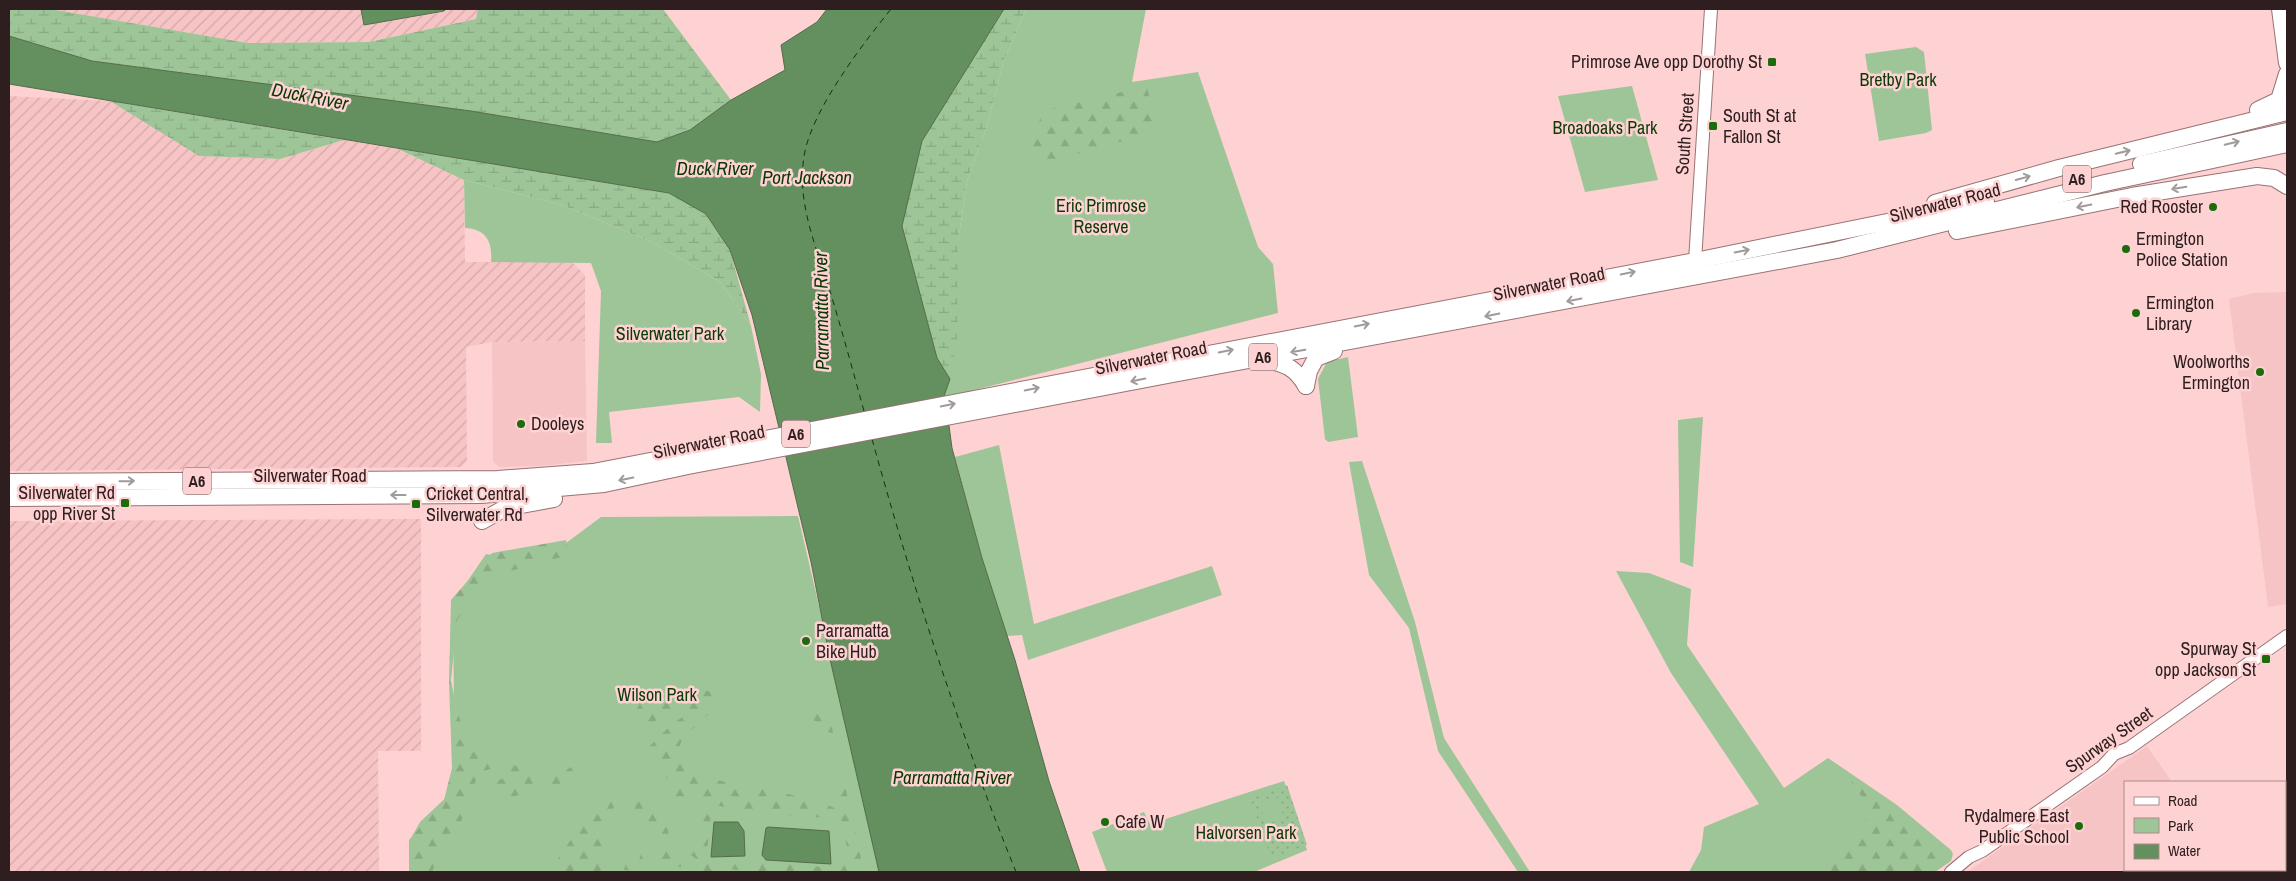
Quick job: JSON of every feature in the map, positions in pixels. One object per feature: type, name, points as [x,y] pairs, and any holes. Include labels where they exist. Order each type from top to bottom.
[{"type":"highway","points":[[2280,9],[2287,63]]},
{"type":"highway","points":[[2234,124],[2279,100],[2287,74]]},
{"type":"highway","points":[[1877,224],[1925,206],[2005,183],[2287,112]]},
{"type":"highway","name":"Silverwater Road","points":[[986,404],[1412,330],[1837,250],[2283,138]]},
{"type":"highway","name":"Silverwater Road","points":[[9,498],[501,494],[606,477],[986,404],[1966,207],[2100,173],[2283,138]]},
{"type":"highway","points":[[1837,250],[1856,252],[2132,196],[2249,177],[2274,178],[2287,186]]},
{"type":"highway","points":[[1255,358],[1287,365],[1300,374],[1306,386],[1311,364],[1322,354],[1404,337],[1412,330]]},
{"type":"highway","name":"Silverwater Road","points":[[9,482],[606,477]]},
{"type":"highway","points":[[482,521],[504,508],[545,502],[606,477]]},
{"type":"street","name":"South Street","points":[[1694,261],[1711,9]]},
{"type":"street","name":"Spurway Street","points":[[1951,872],[1969,857],[1982,851],[2102,767],[2114,754],[2129,748],[2287,636]]},
{"type":"shaded area","points":[[50,9],[478,9],[476,19],[369,42],[248,43]]},
{"type":"shaded area","points":[[9,96],[110,101],[199,156],[280,159],[344,140],[396,148],[464,180],[465,262],[572,262],[585,275],[585,341],[492,342],[466,347],[467,461],[461,467],[9,471]]},
{"type":"shaded area","points":[[2287,292],[2287,604],[2268,607],[2229,299],[2253,293]]},
{"type":"shaded area","points":[[585,341],[587,461],[540,466],[499,467],[493,461],[492,342]]},
{"type":"shaded area","points":[[421,519],[421,751],[378,751],[379,872],[9,872],[9,521]]},
{"type":"shaded area","name":"Rydalmere East Public School","points":[[2147,746],[2171,781],[2124,781],[2124,871],[2172,871],[2170,872],[1967,872]]},
{"type":"green space","points":[[9,9],[50,9],[248,43],[369,42],[476,19],[478,9],[663,9],[731,100],[690,130],[657,142],[471,111],[92,61],[9,36]]},
{"type":"green space","points":[[1004,9],[1026,9],[1003,63],[987,126],[967,181],[958,242],[957,339],[950,379],[937,358],[902,226],[922,141]]},
{"type":"green space","name":"Eric Primrose Reserve","points":[[1026,9],[1146,9],[1132,82],[1198,72],[1258,247],[1273,264],[1278,313],[943,398],[958,242],[967,181],[987,126],[1003,63]]},
{"type":"green space","name":"Bretby Park","points":[[1916,47],[1924,52],[1932,130],[1926,133],[1879,141],[1865,54]]},
{"type":"green space","points":[[1147,86],[1156,132],[1033,166],[1029,149],[1043,111]]},
{"type":"green space","name":"Broadoaks Park","points":[[1632,86],[1658,180],[1585,192],[1558,96]]},
{"type":"green space","points":[[110,101],[344,140],[280,159],[199,156]]},
{"type":"green space","points":[[396,148],[669,193],[706,214],[730,250],[751,326],[720,282],[652,242],[562,205],[464,180]]},
{"type":"green space","name":"Silverwater Park","points":[[464,180],[562,205],[652,242],[720,282],[751,326],[761,374],[760,412],[739,397],[609,412],[612,443],[596,443],[601,291],[591,263],[491,262],[491,248],[487,238],[478,231],[465,228]]},
{"type":"green space","points":[[1348,357],[1358,437],[1328,442],[1325,439],[1318,379],[1327,362]]},
{"type":"green space","points":[[1703,417],[1693,567],[1680,562],[1678,420]]},
{"type":"green space","points":[[999,445],[1034,624],[1212,566],[1222,595],[1028,660],[1022,635],[1007,636],[982,558],[955,457]]},
{"type":"green space","points":[[1362,461],[1415,622],[1444,738],[1530,872],[1518,872],[1438,751],[1409,628],[1369,575],[1349,462]]},
{"type":"green space","name":"Wilson Park","points":[[798,516],[881,872],[411,872],[410,840],[420,822],[455,789],[453,620],[458,595],[486,554],[500,556],[562,546],[601,517]]},
{"type":"green space","points":[[566,540],[569,555],[502,573],[475,586],[457,621],[451,680],[457,711],[466,736],[493,755],[494,768],[479,772],[458,830],[437,844],[440,852],[432,872],[409,872],[409,840],[444,800],[452,768],[449,682],[451,600],[492,553]]},
{"type":"green space","points":[[1616,571],[1649,573],[1691,589],[1687,645],[1784,788],[1828,758],[1897,805],[1951,850],[1953,854],[1951,861],[1935,872],[1689,872],[1701,850],[1704,827],[1759,804],[1671,673]]},
{"type":"green space","points":[[642,690],[721,691],[715,708],[683,738],[679,747],[686,760],[701,777],[818,800],[838,810],[838,792],[843,776],[862,863],[850,862],[841,819],[757,813],[683,799],[659,792],[660,785],[680,788],[657,771],[647,749],[672,724],[690,712],[662,713],[663,719],[650,723],[644,718],[647,713],[634,714],[639,705]]},
{"type":"green space","points":[[815,711],[829,711],[833,733],[827,732],[809,716]]},
{"type":"green space","points":[[512,765],[524,767],[544,778],[559,775],[571,767],[577,779],[569,785],[563,799],[551,796],[534,779],[532,790],[493,804],[489,782],[502,779]]},
{"type":"green space","name":"Halvorsen Park","points":[[1284,781],[1307,850],[1254,872],[1107,872],[1092,832],[1144,812],[1150,824]]},
{"type":"green space","points":[[1851,781],[1858,782],[1898,808],[1949,852],[1950,857],[1944,863],[1926,872],[1829,872],[1863,826],[1870,806],[1854,788]]},
{"type":"green space","points":[[1287,785],[1307,845],[1271,858],[1250,798]],"holes":[[[1278,797],[1284,818],[1266,824],[1259,803]]]},
{"type":"green space","points":[[622,799],[646,802],[646,807],[657,812],[667,828],[672,844],[682,863],[681,867],[646,862],[641,872],[624,870],[626,863],[639,860],[642,850],[657,848],[656,834],[642,829],[630,820],[631,805]]},
{"type":"green space","points":[[611,801],[614,808],[604,813],[605,866],[599,872],[549,872],[570,841],[588,820],[576,814],[603,810]]},
{"type":"green space","points":[[699,810],[711,813],[706,861],[711,865],[731,859],[832,868],[843,862],[847,871],[753,872],[728,869],[720,872],[695,872],[697,866],[703,863],[689,854],[699,836],[696,821]]},
{"type":"water","points":[[361,9],[446,9],[444,11],[364,25]]},
{"type":"water","name":"Port Jackson","points":[[827,9],[1004,9],[922,141],[902,226],[937,358],[950,379],[943,399],[947,411],[952,448],[982,558],[1015,660],[1049,781],[1080,872],[879,872],[830,659],[811,562],[752,315],[730,250],[706,214],[669,193],[9,84],[9,36],[92,61],[471,111],[657,142],[690,130],[731,100],[785,70],[781,45],[817,22]]},
{"type":"water","points":[[714,822],[738,822],[744,831],[745,856],[711,857]]},
{"type":"water","points":[[766,828],[829,831],[831,864],[766,860],[762,855]]},
{"type":"ferry route","points":[[864,411],[808,222],[803,187],[803,169],[810,133],[829,96],[854,58],[891,9]]},
{"type":"ferry route","points":[[872,439],[938,658],[975,766],[1016,872]]},
{"type":"place","name":"Primrose Ave opp Dorothy St","points":[[1772,62]]},
{"type":"place","name":"South St at Fallon St","points":[[1713,126]]},
{"type":"place","name":"Red Rooster","points":[[2213,207]]},
{"type":"place","name":"Ermington Police Station","points":[[2126,249]]},
{"type":"place","name":"Ermington Library","points":[[2136,313]]},
{"type":"place","name":"Woolworths Ermington","points":[[2260,372]]},
{"type":"place","name":"Dooleys","points":[[521,424]]},
{"type":"place","name":"Silverwater Rd opp River St","points":[[125,503]]},
{"type":"place","name":"Cricket Central, Silverwater Rd","points":[[416,504]]},
{"type":"place","name":"Parramatta Bike Hub","points":[[806,641]]},
{"type":"place","name":"Spurway St opp Jackson St","points":[[2266,659]]},
{"type":"place","name":"Cafe W","points":[[1105,822]]},
{"type":"place","name":"Rydalmere East Public School","points":[[2079,826]]},
{"type":"water label","name":"Duck River","points":[[310,96]]},
{"type":"water label","name":"Duck River","points":[[715,168]]},
{"type":"water label","name":"Parramatta River","points":[[821,311]]},
{"type":"water label","name":"Parramatta River","points":[[952,777]]}]
